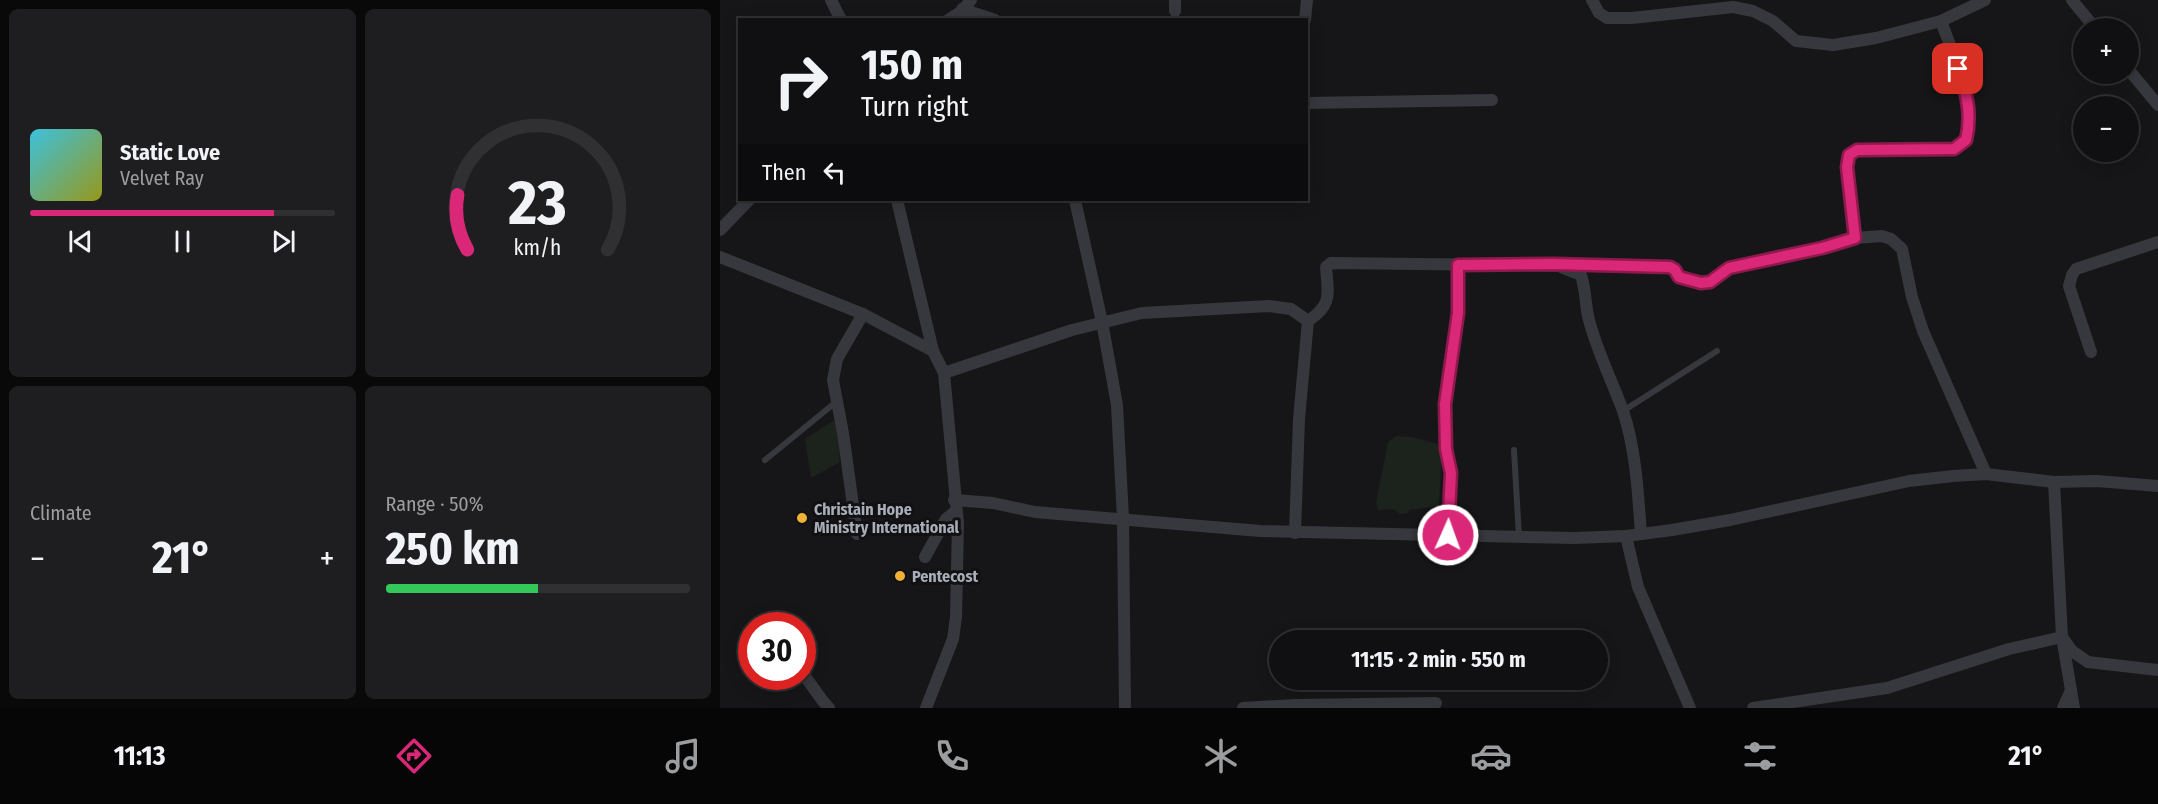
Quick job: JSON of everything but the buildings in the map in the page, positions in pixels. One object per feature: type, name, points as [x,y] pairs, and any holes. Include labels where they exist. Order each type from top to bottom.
[{"type":"street","points":[[831,0],[840,18]]},
{"type":"street","points":[[1305,18],[1307,0]]},
{"type":"street","points":[[1592,0],[1599,13],[1607,18],[1632,18],[1733,7],[1753,10],[1773,21],[1796,40],[1833,45],[1876,38],[1941,21],[1984,0]]},
{"type":"street","points":[[2072,0],[2087,18]]},
{"type":"street","points":[[951,18],[962,11],[966,4],[991,18]]},
{"type":"street","points":[[1855,238],[1847,167],[1849,155],[1857,150],[1954,149],[1966,140],[1969,113],[1966,93],[1941,21]]},
{"type":"street","points":[[2139,82],[2158,105]]},
{"type":"street","points":[[1308,103],[1492,100]]},
{"type":"street","points":[[720,230],[748,201]]},
{"type":"street","points":[[897,201],[933,351],[944,373],[957,523],[956,617],[953,639],[926,708]]},
{"type":"street","points":[[1074,201],[1102,322],[1117,405],[1123,518],[1125,708]]},
{"type":"street","points":[[1308,321],[1321,312],[1327,300],[1327,264],[1554,264],[1670,267],[1679,277],[1701,283],[1716,279],[1729,268],[1822,248],[1855,238],[1882,236],[1892,239],[1902,249],[1912,297],[1923,331],[1986,474]]},
{"type":"street","points":[[2091,352],[2069,286],[2072,275],[2076,269],[2158,242]]},
{"type":"street","points":[[720,257],[863,314],[933,351]]},
{"type":"street","points":[[1554,264],[1581,275],[1585,287],[1588,319],[1629,431],[1636,472],[1641,534]]},
{"type":"street","points":[[1448,535],[1451,473],[1446,449],[1445,404],[1458,313],[1458,265]]},
{"type":"street","points":[[944,373],[1045,338],[1142,313],[1269,306],[1291,309],[1308,321]]},
{"type":"street","points":[[857,534],[833,380],[837,359],[863,314]]},
{"type":"street","points":[[1295,533],[1299,419],[1308,321]]},
{"type":"street","points":[[955,506],[993,503],[1035,512],[1123,518],[1198,527],[1295,533],[1519,538],[1641,534],[1730,520],[1909,482],[1986,474],[2054,482],[2158,486]]},
{"type":"street","points":[[2054,482],[2062,637],[2074,708]]},
{"type":"street","points":[[925,557],[955,506]]},
{"type":"street","points":[[1626,536],[1638,587],[1690,708]]},
{"type":"street","points":[[2062,637],[2072,651],[2088,662],[2158,670]]},
{"type":"street","points":[[1753,708],[1887,688],[2009,649],[2062,637]]},
{"type":"street","points":[[815,690],[829,708]]},
{"type":"street","points":[[2063,708],[2071,690]]},
{"type":"street","points":[[1243,708],[1295,705],[1436,704]]},
{"type":"lane","points":[[1623,411],[1717,351]]},
{"type":"lane","points":[[765,460],[836,402]]},
{"type":"lane","points":[[1514,450],[1519,538]]},
{"type":"shaded area","points":[[836,419],[840,462],[811,478],[805,439]]},
{"type":"shaded area","points":[[1396,436],[1411,437],[1442,445],[1439,506],[1409,510],[1408,513],[1400,514],[1394,509],[1378,510],[1376,503],[1388,442]]},
{"type":"place","name":"Christain Hope Ministry International","points":[[802,518]]},
{"type":"place","name":"Pentecost","points":[[900,576]]},
{"type":"route","points":[[1448,535],[1451,473],[1446,449],[1445,404],[1458,313],[1458,265],[1554,264],[1670,267],[1679,277],[1701,283],[1716,279],[1729,268],[1822,248],[1855,238],[1847,167],[1849,155],[1857,150],[1954,149],[1966,140],[1969,113],[1966,93],[1958,69]]}]
